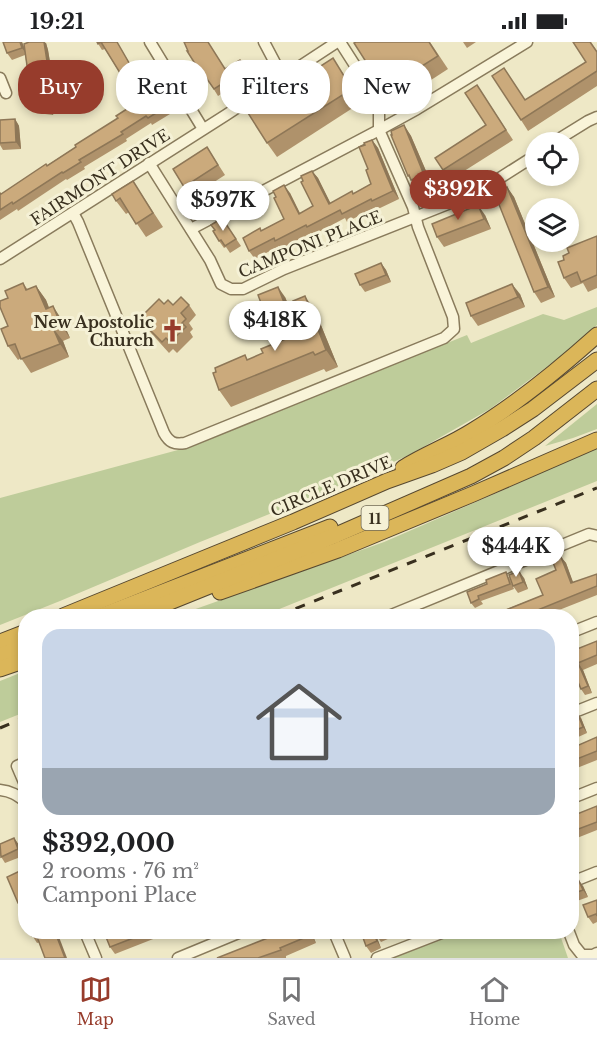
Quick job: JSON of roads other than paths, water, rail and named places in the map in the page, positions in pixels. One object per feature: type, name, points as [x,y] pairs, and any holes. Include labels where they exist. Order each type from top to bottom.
[{"type":"highway","points":[[387,481],[405,466],[470,432],[512,406],[597,335]]},
{"type":"highway","name":"CIRCLE DRIVE","points":[[80,609],[462,452],[533,409],[597,360]]},
{"type":"highway","name":"11","points":[[152,609],[336,535],[491,466],[541,433],[597,389]]},
{"type":"highway","points":[[174,609],[338,550],[597,440]]},
{"type":"highway","points":[[119,609],[308,535],[445,488]]},
{"type":"highway","points":[[0,634],[18,636]]},
{"type":"highway","points":[[0,642],[18,638]]},
{"type":"highway","points":[[0,656],[18,642]]},
{"type":"highway","points":[[0,669],[18,663]]},
{"type":"street","points":[[150,42],[203,129]]},
{"type":"street","points":[[264,42],[274,60]]},
{"type":"street","points":[[72,213],[168,441],[184,443],[444,338],[454,329],[453,317],[416,217],[379,130],[379,103],[339,42]]},
{"type":"street","name":"FAIRMONT DRIVE","points":[[311,60],[339,42]]},
{"type":"street","points":[[191,229],[379,130],[528,42]]},
{"type":"street","points":[[0,78],[6,93]]},
{"type":"street","name":"FAIRMONT DRIVE","points":[[0,259],[227,114]]},
{"type":"street","points":[[570,132],[597,117]]},
{"type":"street","name":"CAMPONI PLACE","points":[[149,163],[210,260],[221,284],[231,290],[237,290],[482,190],[525,162]]},
{"type":"street","points":[[406,609],[589,534],[597,536]]},
{"type":"street","points":[[579,629],[597,622]]},
{"type":"street","points":[[579,710],[597,703]]},
{"type":"street","points":[[579,795],[597,788]]},
{"type":"street","points":[[0,790],[10,791],[18,796]]},
{"type":"street","points":[[579,879],[597,872]]},
{"type":"street","points":[[88,939],[96,958]]},
{"type":"street","points":[[178,958],[224,939]]},
{"type":"street","points":[[337,939],[345,958]]},
{"type":"street","points":[[377,958],[426,939]]},
{"type":"street","points":[[572,939],[582,954],[597,954]]},
{"type":"railway","points":[[294,609],[597,488]]},
{"type":"railway","points":[[0,728],[18,720]]},
{"type":"place","name":"New Apostolic Church","points":[[172,331]]}]
